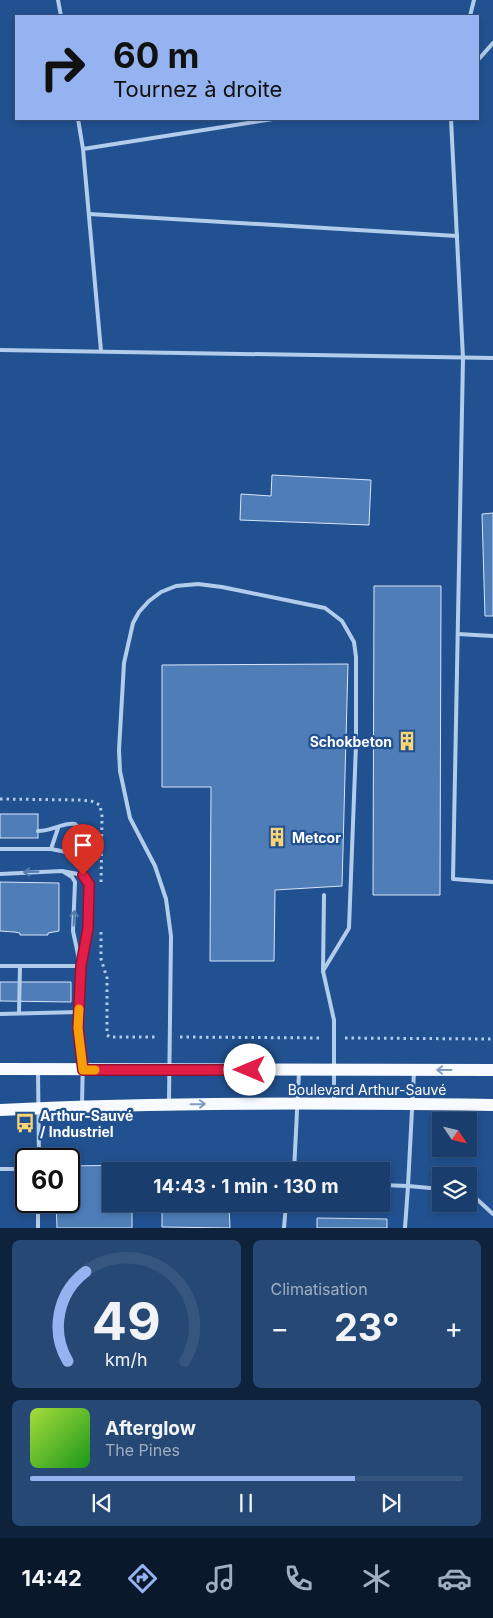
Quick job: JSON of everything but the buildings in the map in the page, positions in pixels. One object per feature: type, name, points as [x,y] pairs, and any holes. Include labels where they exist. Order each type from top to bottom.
[{"type":"main road","name":"Boulevard Arthur-Sauvé","points":[[0,1069],[493,1070]]},
{"type":"main road","name":"Boulevard Arthur-Sauvé","points":[[0,1110],[169,1104],[493,1105]]},
{"type":"lane","points":[[58,0],[61,15]]},
{"type":"lane","points":[[470,15],[474,0]]},
{"type":"lane","points":[[479,59],[493,43]]},
{"type":"lane","points":[[78,120],[83,149],[101,351]]},
{"type":"lane","points":[[83,149],[267,120]]},
{"type":"lane","points":[[451,120],[463,358],[453,879],[493,882]]},
{"type":"lane","points":[[89,214],[457,236]]},
{"type":"lane","points":[[0,350],[493,358]]},
{"type":"lane","points":[[169,1104],[171,936],[166,899],[155,866],[130,818],[120,771],[119,750],[124,664],[133,623],[139,612],[161,592],[176,586],[198,584],[222,587],[325,608],[342,621],[354,642],[356,657],[356,745],[349,928],[323,971]]},
{"type":"lane","points":[[458,634],[493,636]]},
{"type":"lane","points":[[0,849],[51,849],[71,853],[81,847],[84,841],[83,832],[75,824],[65,824],[58,828],[38,831]]},
{"type":"lane","points":[[51,849],[58,828]]},
{"type":"lane","points":[[62,871],[68,873],[75,882],[73,931],[81,966]]},
{"type":"lane","points":[[0,874],[62,871],[83,875],[89,884],[88,928],[81,966],[79,1012],[83,1070],[82,1106]]},
{"type":"lane","points":[[324,895],[323,971],[334,1020],[334,1104]]},
{"type":"lane","points":[[0,966],[81,966]]},
{"type":"lane","points":[[19,1013],[20,966]]},
{"type":"lane","points":[[0,1014],[79,1012]]},
{"type":"lane","points":[[38,1069],[39,1148]]},
{"type":"lane","points":[[294,1162],[299,1070]]},
{"type":"lane","points":[[405,1228],[414,1070]]},
{"type":"lane","points":[[0,1169],[15,1168]]},
{"type":"lane","points":[[390,1185],[432,1188]]},
{"type":"lane","points":[[477,1199],[493,1214]]},
{"type":"lane","points":[[284,1228],[285,1212]]},
{"type":"lane","points":[[38,1213],[38,1228]]},
{"type":"path","points":[[169,1037],[307,1038]]},
{"type":"path","points":[[362,1038],[493,1039]]},
{"type":"slow traffic","points":[[79,1009],[78,1028],[83,1055],[83,1070],[95,1070]]},
{"type":"place","name":"Schokbeton","points":[[407,741]]},
{"type":"place","name":"Metcor","points":[[277,837]]},
{"type":"place","name":"Arthur-Sauvé / Industriel","points":[[25,1123]]},
{"type":"route","points":[[83,875],[89,884],[88,928],[81,966],[78,1028],[83,1055],[83,1070],[250,1070]]}]
